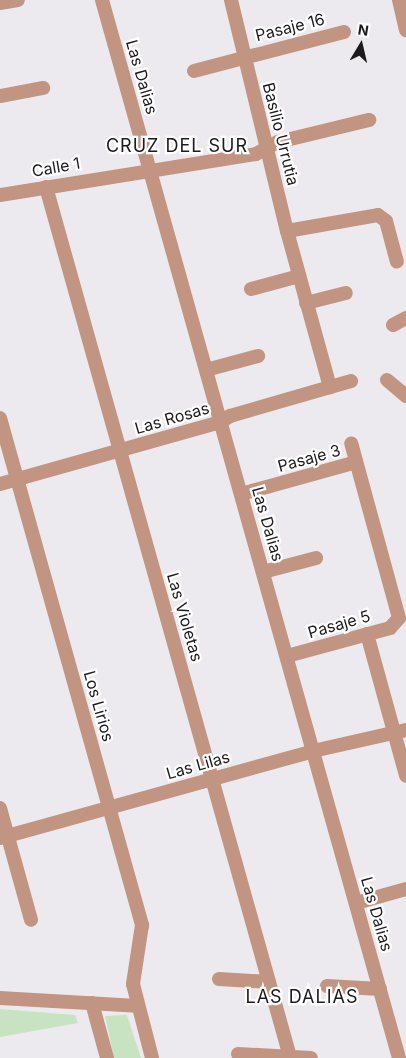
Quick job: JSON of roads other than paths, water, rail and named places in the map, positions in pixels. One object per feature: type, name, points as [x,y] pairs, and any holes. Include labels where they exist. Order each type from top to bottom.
[{"type":"street","points":[[0,3],[18,0]]},
{"type":"street","name":"Las Dalias","points":[[102,0],[399,1058]]},
{"type":"street","name":"Basilio Urrutia","points":[[231,0],[266,149],[330,387]]},
{"type":"street","points":[[399,0],[406,30]]},
{"type":"street","name":"Pasaje 16","points":[[194,71],[344,32]]},
{"type":"street","points":[[0,96],[43,88]]},
{"type":"street","name":"Calle 1","points":[[0,195],[256,154],[278,142],[370,120]]},
{"type":"street","name":"Las Violetas","points":[[46,187],[290,1057]]},
{"type":"street","points":[[287,231],[378,215],[386,221],[397,262]]},
{"type":"street","points":[[251,289],[299,276]]},
{"type":"street","points":[[306,303],[346,293]]},
{"type":"street","points":[[393,326],[406,318]]},
{"type":"street","points":[[206,370],[258,356]]},
{"type":"street","points":[[387,380],[406,396]]},
{"type":"street","name":"Las Rosas","points":[[0,484],[221,422],[230,416],[351,381]]},
{"type":"street","name":"Los Lirios","points":[[0,418],[142,925],[133,976],[137,1006],[152,1058]]},
{"type":"street","points":[[351,443],[356,462]]},
{"type":"street","name":"Pasaje 3","points":[[241,494],[356,462]]},
{"type":"street","name":"Pasaje 5","points":[[287,656],[390,628],[398,621],[400,612],[356,462]]},
{"type":"street","points":[[263,572],[316,558]]},
{"type":"street","points":[[367,634],[400,731],[406,776]]},
{"type":"street","name":"Las Lilas","points":[[4,837],[313,751],[400,731]]},
{"type":"street","points":[[0,808],[4,837],[31,920]]},
{"type":"street","points":[[356,903],[406,889]]},
{"type":"street","points":[[219,980],[269,982]]},
{"type":"street","points":[[327,986],[380,989]]},
{"type":"street","points":[[0,998],[137,1006]]},
{"type":"street","points":[[92,1004],[107,1058]]},
{"type":"street","points":[[238,1054],[311,1058]]},
{"type":"district","name":"CRUZ DEL SUR","points":[[177,146]]},
{"type":"district","name":"LAS DALIAS","points":[[302,997]]}]
